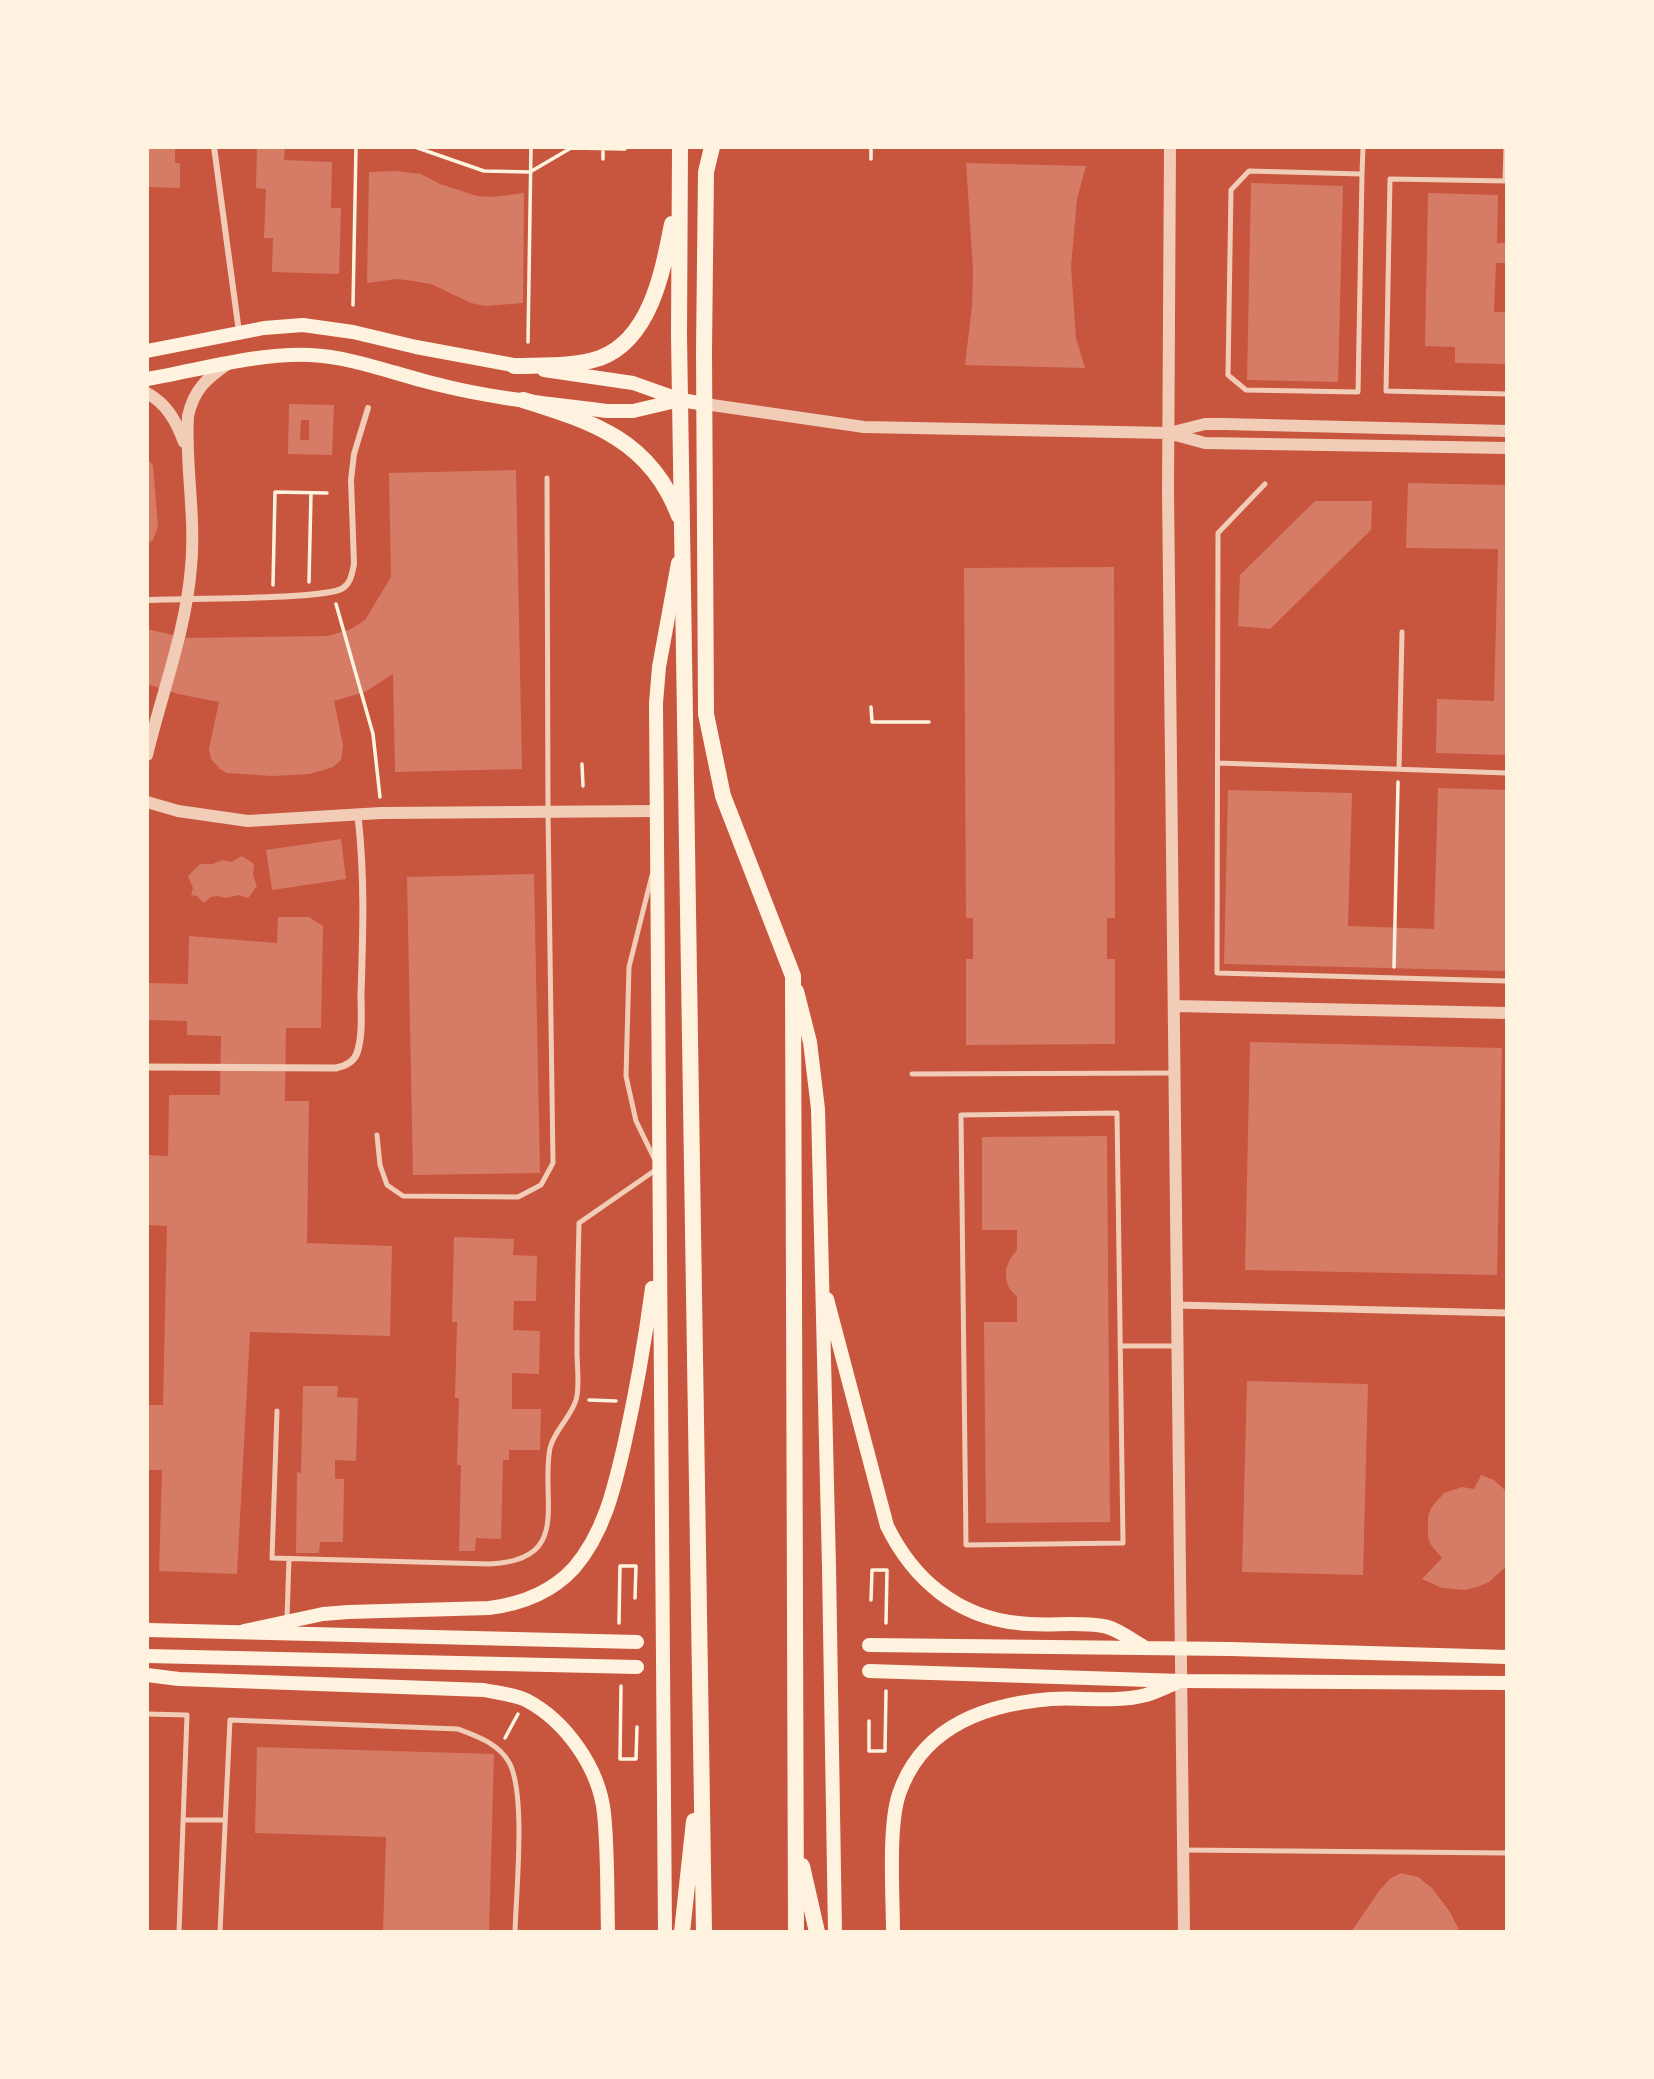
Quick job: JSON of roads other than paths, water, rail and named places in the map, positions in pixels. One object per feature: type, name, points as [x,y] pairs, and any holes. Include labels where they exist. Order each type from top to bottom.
[{"type":"main road","points":[[680,147],[681,400],[704,1932]]},
{"type":"main road","points":[[712,147],[706,172],[706,714],[723,796],[793,976],[810,1042],[818,1109],[835,1932]]},
{"type":"main road","points":[[514,366],[586,362],[601,357],[625,342],[638,327],[659,280],[679,191]]},
{"type":"main road","points":[[147,351],[239,332],[286,326],[318,326],[514,366],[633,383],[681,400],[705,404]]},
{"type":"main road","points":[[147,379],[229,362],[276,356],[327,356],[446,387],[523,400],[633,411],[681,400]]},
{"type":"main road","points":[[523,400],[589,422],[617,436],[634,449],[663,481],[679,517],[683,540],[656,686],[665,1932]]},
{"type":"main road","points":[[793,976],[796,1932]]},
{"type":"main road","points":[[244,1631],[287,1621],[348,1612],[512,1605],[554,1585],[573,1569],[588,1549],[602,1522],[613,1491],[638,1389],[659,1238]]},
{"type":"main road","points":[[821,1279],[887,1526],[899,1551],[919,1576],[939,1593],[985,1615],[1016,1623],[1106,1626],[1147,1648]]},
{"type":"main road","points":[[147,1630],[637,1642]]},
{"type":"main road","points":[[869,1645],[1147,1648],[1507,1657]]},
{"type":"main road","points":[[147,1656],[636,1667]]},
{"type":"main road","points":[[869,1671],[1181,1681],[1507,1683]]},
{"type":"main road","points":[[147,1675],[179,1679],[484,1690],[525,1700],[546,1713],[574,1741],[593,1776],[604,1810],[608,1932]]},
{"type":"main road","points":[[893,1932],[893,1842],[898,1795],[909,1771],[939,1736],[960,1721],[1003,1705],[1053,1699],[1130,1698],[1147,1695],[1181,1681]]},
{"type":"main road","points":[[682,1932],[702,1749]]},
{"type":"main road","points":[[796,1833],[817,1932]]},
{"type":"street","points":[[214,147],[239,332]]},
{"type":"street","points":[[1170,147],[1168,433],[1175,1304],[1184,1932]]},
{"type":"street","points":[[147,755],[188,598],[192,562],[188,416],[195,393],[210,376],[229,362]]},
{"type":"street","points":[[147,393],[174,418],[189,456]]},
{"type":"street","points":[[705,404],[864,427],[1168,433],[1205,443],[1507,449]]},
{"type":"street","points":[[147,600],[333,593],[344,588],[352,578],[354,564],[351,480],[354,454],[368,408]]},
{"type":"street","points":[[1168,433],[1205,424],[1507,430]]},
{"type":"street","points":[[147,802],[178,811],[248,821],[381,813],[657,811]]},
{"type":"street","points":[[147,1067],[324,1068],[345,1066],[352,1061],[357,1054],[360,1032],[364,909],[358,816]]},
{"type":"street","points":[[1174,1006],[1507,1013]]},
{"type":"street","points":[[1175,1304],[1507,1313]]},
{"type":"lane","points":[[1362,174],[1249,171],[1231,190],[1228,375],[1247,390],[1358,392],[1363,147]]},
{"type":"lane","points":[[1506,147],[1506,181],[1390,179],[1386,391],[1507,394]]},
{"type":"lane","points":[[377,1135],[380,1165],[387,1185],[404,1196],[518,1197],[541,1185],[553,1163],[547,478]]},
{"type":"lane","points":[[1265,484],[1219,533],[1217,973],[1507,981]]},
{"type":"lane","points":[[1399,769],[1402,632]]},
{"type":"lane","points":[[1218,763],[1507,773]]},
{"type":"lane","points":[[277,1411],[272,1558],[509,1564],[528,1555],[538,1546],[546,1534],[549,1519],[551,1446],[576,1400],[579,1223],[659,1168],[636,1121],[626,1076],[628,967],[657,859]]},
{"type":"lane","points":[[912,1074],[1175,1073]]},
{"type":"lane","points":[[1117,1113],[1120,1346],[1122,1543],[966,1545],[961,1115],[1117,1113]]},
{"type":"lane","points":[[1120,1346],[1176,1346]]},
{"type":"lane","points":[[287,1621],[289,1559]]},
{"type":"lane","points":[[147,1714],[187,1715],[179,1932]]},
{"type":"lane","points":[[220,1932],[230,1720],[458,1729],[480,1737],[499,1749],[510,1763],[519,1800],[515,1932]]},
{"type":"lane","points":[[183,1820],[224,1820]]},
{"type":"lane","points":[[1183,1850],[1507,1853]]}]
